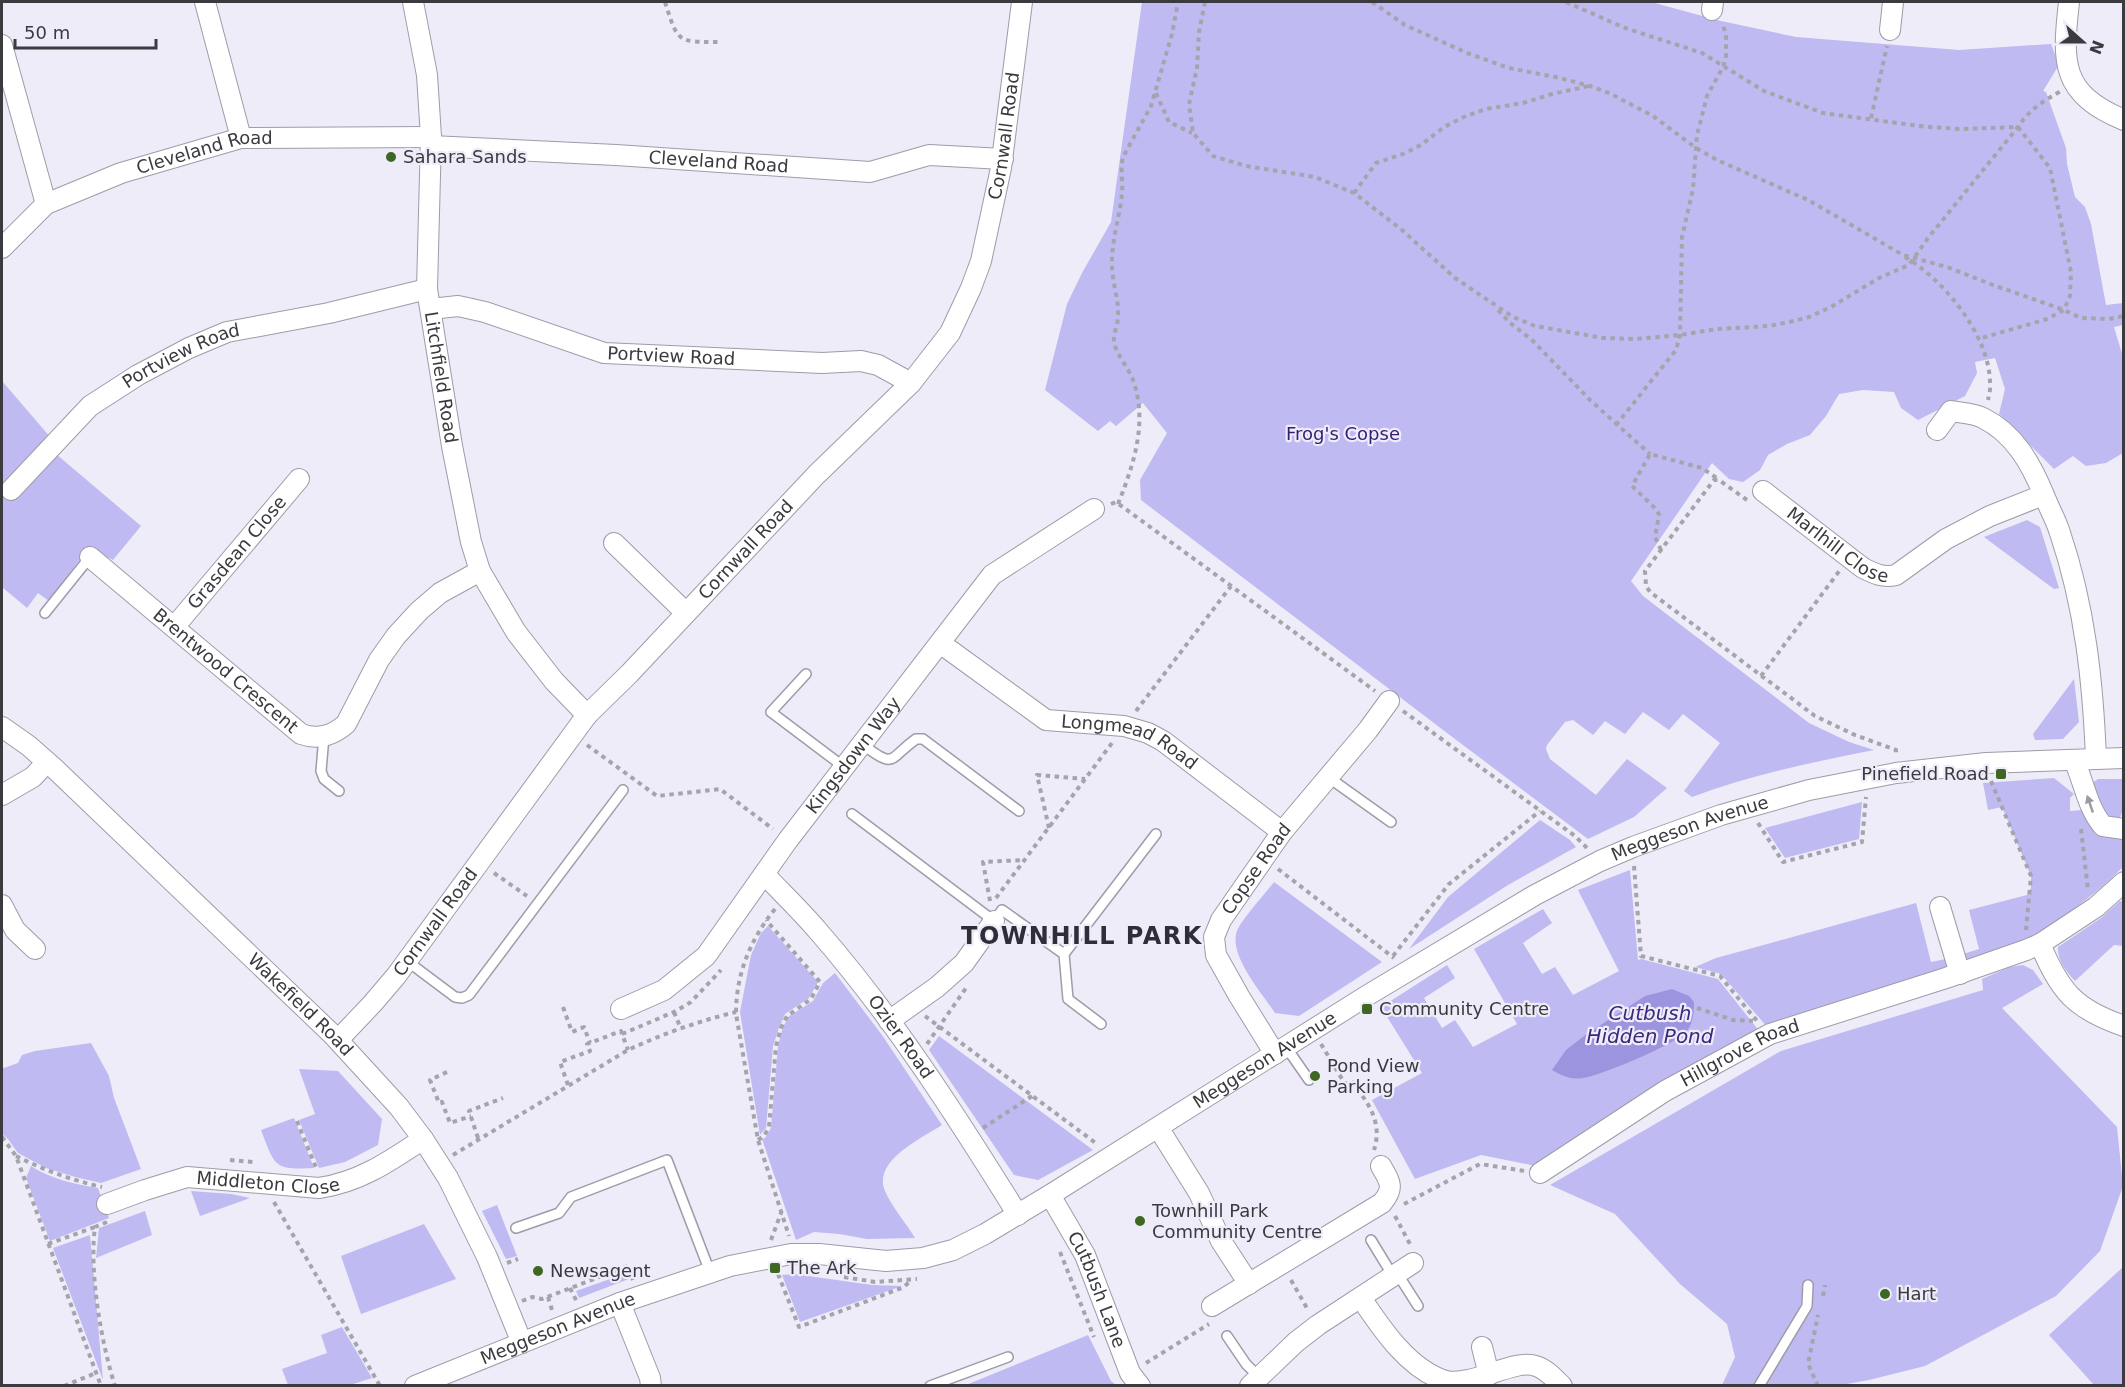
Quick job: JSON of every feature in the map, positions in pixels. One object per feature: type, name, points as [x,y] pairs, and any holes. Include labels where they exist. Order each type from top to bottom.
[{"type":"street","points":[[205,2],[241,138]]},
{"type":"street","name":"Litchfield Road","points":[[413,2],[427,75],[431,142],[427,289],[452,446],[471,542],[480,571],[516,632],[554,681],[587,715]]},
{"type":"street","name":"Cornwall Road","points":[[338,1040],[373,1003],[407,961],[587,715],[629,674],[816,475],[911,383],[950,333],[972,288],[981,261],[1003,159],[1022,2]]},
{"type":"street","points":[[1890,30],[1893,2]]},
{"type":"street","points":[[2069,2],[2065,34],[2066,54],[2069,70],[2079,93],[2088,101],[2124,120]]},
{"type":"street","points":[[2,45],[46,204]]},
{"type":"street","name":"Cleveland Road","points":[[2,248],[46,204],[121,173],[241,138],[431,142],[870,172],[929,155],[1003,159]]},
{"type":"street","name":"Portview Road","points":[[11,490],[90,406],[138,375],[189,348],[227,332],[329,313],[427,289]]},
{"type":"street","name":"Portview Road","points":[[431,309],[458,306],[476,310],[604,353],[822,363],[861,361],[878,365],[911,383]]},
{"type":"street","points":[[1937,430],[1952,411],[1974,415],[2002,431],[2018,447],[2030,464],[2060,531],[2085,629],[2093,694],[2096,759]]},
{"type":"street","name":"Grasdean Close","points":[[175,626],[299,479]]},
{"type":"street","name":"Marlhill Close","points":[[1763,491],[1863,568],[1879,576],[1888,577],[1896,575],[1946,539],[1990,516],[2043,495]]},
{"type":"street","name":"Kingsdown Way","points":[[621,1009],[664,990],[706,956],[788,840],[992,575],[1094,509]]},
{"type":"street","points":[[614,543],[685,612]]},
{"type":"street","name":"Brentwood Crescent","points":[[90,557],[301,734],[309,736],[324,736],[338,731],[346,724],[383,653],[419,611],[440,593],[480,571]]},
{"type":"street","name":"Longmead Road","points":[[940,643],[1046,720],[1124,726],[1148,733],[1162,741],[1282,832]]},
{"type":"street","name":"Copse Road","points":[[1280,1051],[1239,996],[1216,955],[1214,936],[1221,920],[1282,832],[1368,730],[1389,701]]},
{"type":"street","name":"Wakefield Road","points":[[2,727],[47,762],[338,1040],[393,1100],[440,1163],[487,1257],[522,1343]]},
{"type":"street","name":"Meggeson Avenue","points":[[416,1386],[620,1303],[710,1272],[759,1259],[796,1253],[886,1261],[923,1258],[953,1250],[1018,1215],[1159,1129],[1312,1031],[1535,895],[1600,861],[1633,847],[1749,807],[1809,790],[1867,778],[1986,764],[2124,759]]},
{"type":"street","points":[[2074,760],[2091,809],[2097,819],[2103,826],[2124,828]]},
{"type":"street","points":[[2,795],[33,777],[47,762]]},
{"type":"street","name":"Ozier Road","points":[[764,874],[818,931],[889,1021],[945,1099],[1018,1215]]},
{"type":"street","name":"Hillgrove Road","points":[[1540,1173],[1763,1027],[1960,974],[2033,947],[2096,907],[2124,882]]},
{"type":"street","points":[[2,905],[15,930],[35,949]]},
{"type":"street","points":[[1940,907],[1960,974]]},
{"type":"street","points":[[889,1021],[937,987],[964,963],[998,916]]},
{"type":"street","points":[[2033,947],[2063,989],[2076,1002],[2090,1013],[2124,1026]]},
{"type":"street","points":[[1159,1129],[1199,1193],[1221,1241],[1249,1284]]},
{"type":"street","name":"Middleton Close","points":[[107,1204],[187,1177],[320,1188],[351,1182],[423,1139]]},
{"type":"street","points":[[1212,1306],[1385,1200],[1391,1188],[1382,1166]]},
{"type":"street","name":"Cutbush Lane","points":[[1050,1195],[1085,1255],[1130,1373],[1140,1386]]},
{"type":"street","points":[[1254,1381],[1318,1325],[1401,1271]]},
{"type":"street","points":[[1361,1298],[1387,1337],[1407,1357],[1446,1384],[1468,1381],[1526,1365],[1537,1365],[1562,1386]]},
{"type":"street","points":[[620,1303],[650,1378],[651,1386]]},
{"type":"street","points":[[1482,1347],[1490,1375]]},
{"type":"lane","points":[[45,613],[90,557]]},
{"type":"lane","points":[[806,674],[771,712],[844,767]]},
{"type":"lane","points":[[324,736],[321,771],[324,779],[339,792]]},
{"type":"lane","points":[[862,744],[880,757],[888,759],[896,758],[916,739],[923,739],[1019,810]]},
{"type":"lane","points":[[1328,777],[1391,822]]},
{"type":"lane","points":[[407,961],[455,997],[462,998],[469,995],[623,790]]},
{"type":"lane","points":[[852,814],[998,916],[1065,954]]},
{"type":"lane","points":[[1101,1024],[1068,999],[1065,954],[1156,834]]},
{"type":"lane","points":[[1280,1051],[1309,1080]]},
{"type":"lane","points":[[516,1228],[560,1213],[571,1197],[667,1160],[710,1272]]},
{"type":"lane","points":[[1371,1240],[1401,1271],[1418,1306]]},
{"type":"lane","points":[[1759,1386],[1807,1306],[1808,1285]]},
{"type":"lane","points":[[1227,1336],[1246,1364],[1254,1381]]},
{"type":"lane","points":[[930,1386],[1008,1357]]},
{"type":"path","points":[[665,2],[673,28],[681,39],[688,42],[720,42]]},
{"type":"path","points":[[1118,504],[1131,472],[1139,439],[1139,404],[1133,380],[1114,343],[1119,317],[1112,266],[1114,237],[1123,192],[1121,165],[1123,157],[1146,118],[1156,93],[1178,2]]},
{"type":"path","points":[[1193,133],[1189,104],[1197,68],[1199,32],[1205,2]]},
{"type":"path","points":[[1372,2],[1405,25],[1467,53],[1509,68],[1590,86],[1653,116],[1696,148],[1717,160],[1808,200],[1903,255],[1947,267],[2081,318],[2109,319],[2124,316]]},
{"type":"path","points":[[1566,2],[1625,28],[1702,53],[1764,91],[1823,113],[1927,127],[1961,129],[2018,127]]},
{"type":"path","points":[[1616,425],[1676,350],[1680,335],[1682,237],[1693,189],[1697,135],[1707,96],[1723,67],[1727,49],[1726,35],[1715,11]]},
{"type":"path","points":[[1871,118],[1890,30]]},
{"type":"path","points":[[1156,93],[1169,122],[1193,133],[1214,156],[1227,162],[1315,177],[1354,193],[1402,230],[1455,278],[1513,317],[1534,326],[1564,332],[1602,338],[1636,339],[1717,329],[1769,326],[1809,317],[1831,307],[1879,278],[1909,265],[2027,113],[2048,98],[2075,84]]},
{"type":"path","points":[[1354,193],[1376,163],[1421,145],[1444,127],[1467,116],[1486,109],[1523,103],[1590,86]]},
{"type":"path","points":[[1978,339],[2047,319],[2064,310],[2070,296],[2071,272],[2050,168],[2018,127]]},
{"type":"path","points":[[1914,259],[1966,316],[1984,351],[1990,382],[1984,419]]},
{"type":"path","points":[[1494,305],[1510,323],[1533,340],[1563,374],[1616,425],[1650,454],[1702,468],[1753,505],[1763,491]]},
{"type":"path","points":[[1650,454],[1632,486],[1657,510],[1659,515],[1655,537],[1661,550]]},
{"type":"path","points":[[1719,480],[1714,480],[1645,571],[1646,586],[1650,592],[1815,716],[1855,735],[1896,750],[1896,773]]},
{"type":"path","points":[[1094,509],[1116,502],[1540,811],[1575,837],[1600,861]]},
{"type":"path","points":[[1761,675],[1849,557]]},
{"type":"path","points":[[1024,860],[983,862],[990,905],[1232,586]]},
{"type":"path","points":[[573,735],[657,796],[720,789],[788,840]]},
{"type":"path","points":[[1986,764],[2031,876],[2033,947]]},
{"type":"path","points":[[1049,828],[1037,775],[1085,779]]},
{"type":"path","points":[[1749,807],[1783,862],[1862,842],[1867,778]]},
{"type":"path","points":[[1264,858],[1393,956],[1449,884],[1540,811]]},
{"type":"path","points":[[2081,826],[2087,885],[2096,907]]},
{"type":"path","points":[[1633,847],[1641,956],[1720,976],[1763,1027]]},
{"type":"path","points":[[479,862],[537,904]]},
{"type":"path","points":[[786,897],[766,920],[751,944],[739,982],[735,1012],[758,1140],[796,1253]]},
{"type":"path","points":[[994,901],[998,916]]},
{"type":"path","points":[[758,1140],[764,1136],[769,1127],[776,1046],[781,1028],[787,1016],[811,999],[820,982],[766,920]]},
{"type":"path","points":[[910,1005],[1096,1143],[1108,1160]]},
{"type":"path","points":[[563,1007],[572,1032],[584,1027],[590,1043]]},
{"type":"path","points":[[1696,1008],[1763,1027]]},
{"type":"path","points":[[622,1034],[674,1012],[681,1029]]},
{"type":"path","points":[[440,1163],[478,1138],[628,1050],[681,1029],[735,1012]]},
{"type":"path","points":[[568,1085],[560,1062],[590,1051],[587,1044],[621,1031],[628,1050]]},
{"type":"path","points":[[1312,1031],[1345,1084],[1351,1081],[1374,1115],[1377,1129],[1373,1153],[1382,1166]]},
{"type":"path","points":[[447,1072],[430,1080],[439,1103],[442,1102],[450,1123],[471,1116]]},
{"type":"path","points":[[969,1137],[1032,1096]]},
{"type":"path","points":[[478,1138],[469,1111],[502,1098]]},
{"type":"path","points":[[297,1121],[320,1178],[320,1188]]},
{"type":"path","points":[[2,1137],[16,1156],[101,1386]]},
{"type":"path","points":[[16,1156],[44,1170],[102,1187],[112,1220],[48,1244]]},
{"type":"path","points":[[264,1185],[380,1386]]},
{"type":"path","points":[[1385,1200],[1411,1245],[1401,1271]]},
{"type":"path","points":[[95,1227],[93,1254],[100,1320],[108,1364],[115,1386]]},
{"type":"path","points":[[1060,1247],[1061,1256],[1094,1338]]},
{"type":"path","points":[[1280,1265],[1318,1325]]},
{"type":"path","points":[[532,1297],[542,1299],[628,1266],[633,1281]]},
{"type":"path","points":[[770,1274],[785,1273]]},
{"type":"path","points":[[778,1274],[799,1327],[904,1287],[911,1281]]},
{"type":"path","points":[[832,1276],[875,1282],[911,1281],[925,1277]]},
{"type":"path","points":[[1818,1386],[1808,1364],[1825,1285]]},
{"type":"path","points":[[570,1288],[577,1302]]},
{"type":"path","points":[[64,1386],[96,1373]]},
{"type":"green space","name":"Frog's Copse","points":[[1142,2],[1651,2],[1721,21],[1796,37],[1959,50],[2051,44],[2059,65],[2043,91],[2046,92],[2066,148],[2067,164],[2075,197],[2085,207],[2091,224],[2106,305],[2123,303],[2123,325],[2114,327],[2123,357],[2123,453],[2106,463],[2086,466],[2073,456],[2054,469],[1999,414],[2005,389],[1995,358],[1975,362],[1977,373],[1965,396],[1918,420],[1901,408],[1894,392],[1863,390],[1839,394],[1826,416],[1810,435],[1768,455],[1760,470],[1743,482],[1729,479],[1712,463],[1631,581],[1643,596],[1809,723],[1849,742],[1874,750],[1805,764],[1692,797],[1684,791],[1720,743],[1683,714],[1669,730],[1643,712],[1625,734],[1605,721],[1593,735],[1573,720],[1565,722],[1547,745],[1546,749],[1550,759],[1596,795],[1627,759],[1667,788],[1634,817],[1588,839],[1141,500],[1140,480],[1167,433],[1143,403],[1116,426],[1110,421],[1098,431],[1045,390],[1067,304],[1111,222]]},
{"type":"green space","points":[[2,381],[51,438],[56,454],[141,526],[113,560],[93,550],[86,551],[49,601],[38,593],[27,608],[2,587]]},
{"type":"green space","points":[[2027,520],[2040,527],[2059,588],[2054,589],[1984,537]]},
{"type":"green space","points":[[2074,679],[2079,722],[2063,739],[2035,740],[2033,734]]},
{"type":"green space","points":[[2054,778],[2074,794],[2070,798],[2070,811],[2082,810],[2123,834],[2123,867],[2090,896],[2050,926],[2006,949],[1964,961],[1963,954],[1979,949],[1969,910],[2027,895],[2031,888],[2031,876],[2002,807],[1988,810],[1983,783]]},
{"type":"green space","points":[[2098,779],[2123,779],[2123,810],[2119,820],[2103,813],[2092,783]]},
{"type":"green space","points":[[1862,802],[1859,839],[1785,858],[1765,828]]},
{"type":"green space","points":[[1540,820],[1570,840],[1576,847],[1508,885],[1409,949],[1448,897]]},
{"type":"green space","points":[[1630,870],[1638,960],[1718,979],[1760,1032],[1541,1167],[1481,1155],[1415,1179],[1372,1100],[1422,1073],[1381,1007],[1447,965],[1455,978],[1424,998],[1442,1028],[1455,1020],[1473,1047],[1517,1024],[1474,949],[1543,909],[1552,923],[1523,943],[1542,974],[1555,967],[1573,995],[1619,971],[1578,890]]},
{"type":"green space","points":[[1274,882],[1382,962],[1299,1016],[1275,1013],[1248,974],[1237,951],[1237,931]]},
{"type":"green space","points":[[2120,901],[2123,902],[2123,946],[2114,945],[2075,981],[2061,961],[2058,947],[2101,918]]},
{"type":"green space","points":[[1916,903],[1931,962],[1946,959],[1947,968],[1769,1029],[1721,974],[1695,967],[1716,958]]},
{"type":"green space","points":[[768,926],[818,982],[809,998],[785,1014],[779,1028],[773,1046],[766,1128],[760,1135],[740,1012],[751,955],[761,933]]},
{"type":"green space","points":[[2023,965],[2033,970],[2043,984],[2002,1008],[2117,1127],[2123,1186],[2100,1251],[2056,1296],[1925,1366],[1836,1386],[1722,1385],[1735,1357],[1727,1324],[1680,1284],[1615,1214],[1550,1185],[1781,1051],[1983,990],[1982,979],[2010,967]]},
{"type":"green space","points":[[835,973],[882,1035],[942,1125],[892,1160],[883,1180],[888,1197],[915,1238],[867,1239],[814,1232],[796,1240],[762,1139],[771,1128],[778,1046],[782,1030],[788,1017],[813,1001],[823,983]]},
{"type":"green space","points":[[939,1036],[1093,1150],[1038,1180],[1014,1175],[929,1050]]},
{"type":"green space","points":[[91,1043],[109,1076],[114,1098],[141,1169],[101,1183],[46,1168],[18,1153],[2,1134],[2,1067],[18,1063],[22,1055],[35,1051]]},
{"type":"green space","points":[[299,1069],[338,1071],[382,1119],[378,1145],[345,1162],[319,1168],[299,1120],[315,1114]]},
{"type":"green space","points":[[294,1118],[314,1168],[291,1168],[278,1164],[273,1159],[261,1130]]},
{"type":"green space","points":[[31,1166],[54,1178],[98,1188],[109,1218],[50,1241],[26,1178]]},
{"type":"green space","points":[[191,1191],[231,1194],[250,1198],[200,1216]]},
{"type":"green space","points":[[497,1205],[517,1256],[506,1259],[482,1211]]},
{"type":"green space","points":[[145,1211],[152,1235],[96,1258],[99,1228]]},
{"type":"green space","points":[[424,1224],[456,1279],[361,1314],[341,1256]]},
{"type":"green space","points":[[90,1235],[103,1380],[53,1248]]},
{"type":"green space","points":[[2123,1267],[2123,1385],[2094,1385],[2049,1335]]},
{"type":"green space","points":[[627,1273],[629,1279],[579,1298],[576,1291]]},
{"type":"green space","points":[[794,1274],[872,1285],[902,1286],[800,1322],[782,1275]]},
{"type":"green space","points":[[342,1327],[372,1378],[350,1385],[288,1385],[282,1369],[327,1353],[321,1335]]},
{"type":"green space","points":[[1088,1335],[1111,1381],[1116,1385],[966,1385]]},
{"type":"water","name":"Cutbush Hidden Pond","points":[[1672,989],[1689,996],[1694,1002],[1690,1026],[1678,1038],[1636,1059],[1592,1076],[1571,1078],[1552,1070],[1566,1050],[1584,1036],[1645,996]]},
{"type":"place","name":"Sahara Sands","points":[[391,157]]},
{"type":"place","name":"Pinefield Road","points":[[2001,774]]},
{"type":"place","name":"Community Centre","points":[[1367,1009]]},
{"type":"place","name":"Pond View Parking","points":[[1315,1076]]},
{"type":"place","name":"Townhill Park Community Centre","points":[[1140,1221]]},
{"type":"place","name":"The Ark","points":[[775,1268]]},
{"type":"place","name":"Newsagent","points":[[538,1271]]},
{"type":"place","name":"Hart","points":[[1885,1294]]},
{"type":"district","name":"TOWNHILL PARK","points":[[1082,936]]}]
